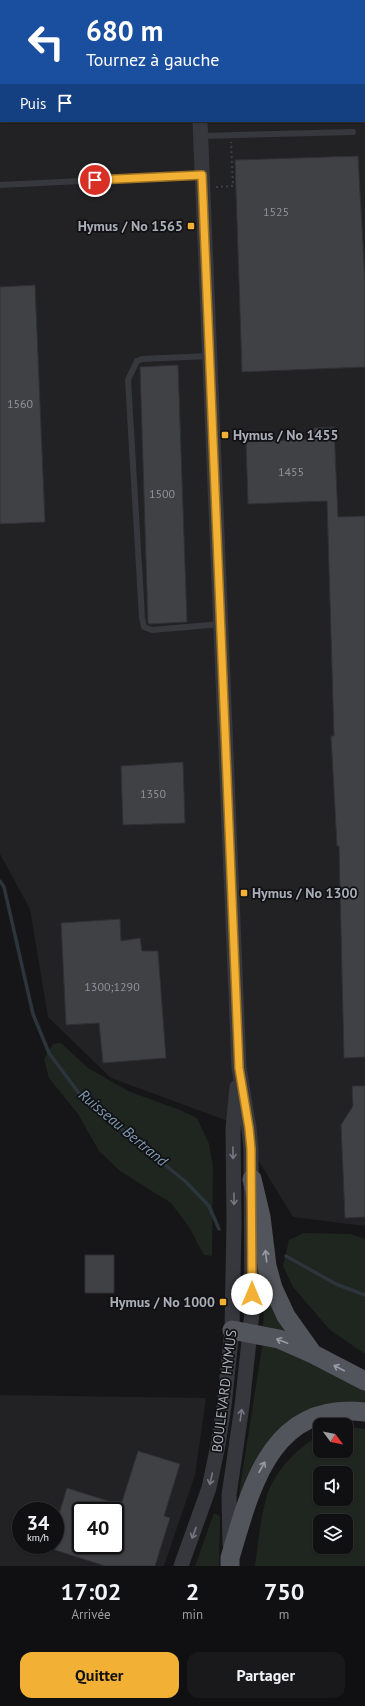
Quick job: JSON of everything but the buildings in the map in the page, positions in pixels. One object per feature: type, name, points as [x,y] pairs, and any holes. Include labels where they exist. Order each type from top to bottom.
[{"type":"main road","points":[[252,1180],[261,1216],[267,1266],[273,1288],[286,1316],[313,1354]]},
{"type":"main road","points":[[241,1332],[279,1339],[313,1354],[365,1381]]},
{"type":"main road","points":[[230,1562],[251,1490],[268,1457],[280,1442],[299,1425],[319,1416],[345,1411],[365,1412]]},
{"type":"street","name":"BOULEVARD HYMUS","points":[[181,1566],[204,1506],[214,1468],[224,1406],[252,1287],[252,1180],[249,1128],[239,1068],[200,128]]},
{"type":"street","name":"BOULEVARD HYMUS","points":[[230,1562],[229,1495],[242,1406],[241,1332],[234,1222],[233,1128],[239,1068]]},
{"type":"lane","points":[[200,128],[353,132]]},
{"type":"lane","points":[[0,185],[202,175]]},
{"type":"lane","points":[[209,356],[142,359],[137,361],[128,380],[142,617],[144,627],[152,630],[221,624]]},
{"type":"path","points":[[214,187],[234,186],[232,154]]},
{"type":"shaded area","points":[[0,122],[365,122],[365,1226],[293,1217],[236,1124],[111,1078],[48,1017],[30,909],[0,854]]},
{"type":"shaded area","points":[[61,1043],[88,1068],[128,1091],[180,1110],[197,1118],[209,1144],[213,1167],[212,1256],[204,1255],[189,1227],[171,1203],[120,1171],[99,1151],[78,1114],[49,1078],[44,1059],[53,1044]]},
{"type":"shaded area","points":[[304,1233],[350,1234],[365,1239],[365,1354],[330,1330],[293,1287],[283,1266],[289,1240]]},
{"type":"shaded area","points":[[266,1277],[292,1333],[263,1326]]},
{"type":"shaded area","points":[[265,1344],[277,1346],[365,1389],[365,1403],[345,1402],[324,1405],[305,1412],[287,1423],[239,1494],[262,1347]]},
{"type":"shaded area","points":[[0,1395],[206,1398],[195,1475],[164,1566],[0,1566]]},
{"type":"shaded area","points":[[353,1427],[365,1429],[365,1566],[255,1566],[264,1507],[269,1489],[280,1470],[313,1439],[313,1458],[353,1458]]},
{"type":"shaded area","points":[[214,1513],[220,1516],[219,1566],[195,1566]]},
{"type":"waterway","name":"Ruisseau Bertrand","points":[[0,881],[4,887],[33,1014],[49,1053],[81,1096],[186,1182],[209,1206],[219,1229]]},
{"type":"waterway","name":"Ruisseau Bertrand","points":[[286,1256],[336,1284],[365,1295]]},
{"type":"place","name":"Hymus / No 1565","points":[[191,226]]},
{"type":"place","name":"Hymus / No 1455","points":[[225,435]]},
{"type":"place","name":"Hymus / No 1300","points":[[244,893]]},
{"type":"place","name":"Hymus / No 1000","points":[[223,1302]]},
{"type":"route","points":[[95,180],[202,175],[239,1068],[251,1149],[252,1294]]}]
